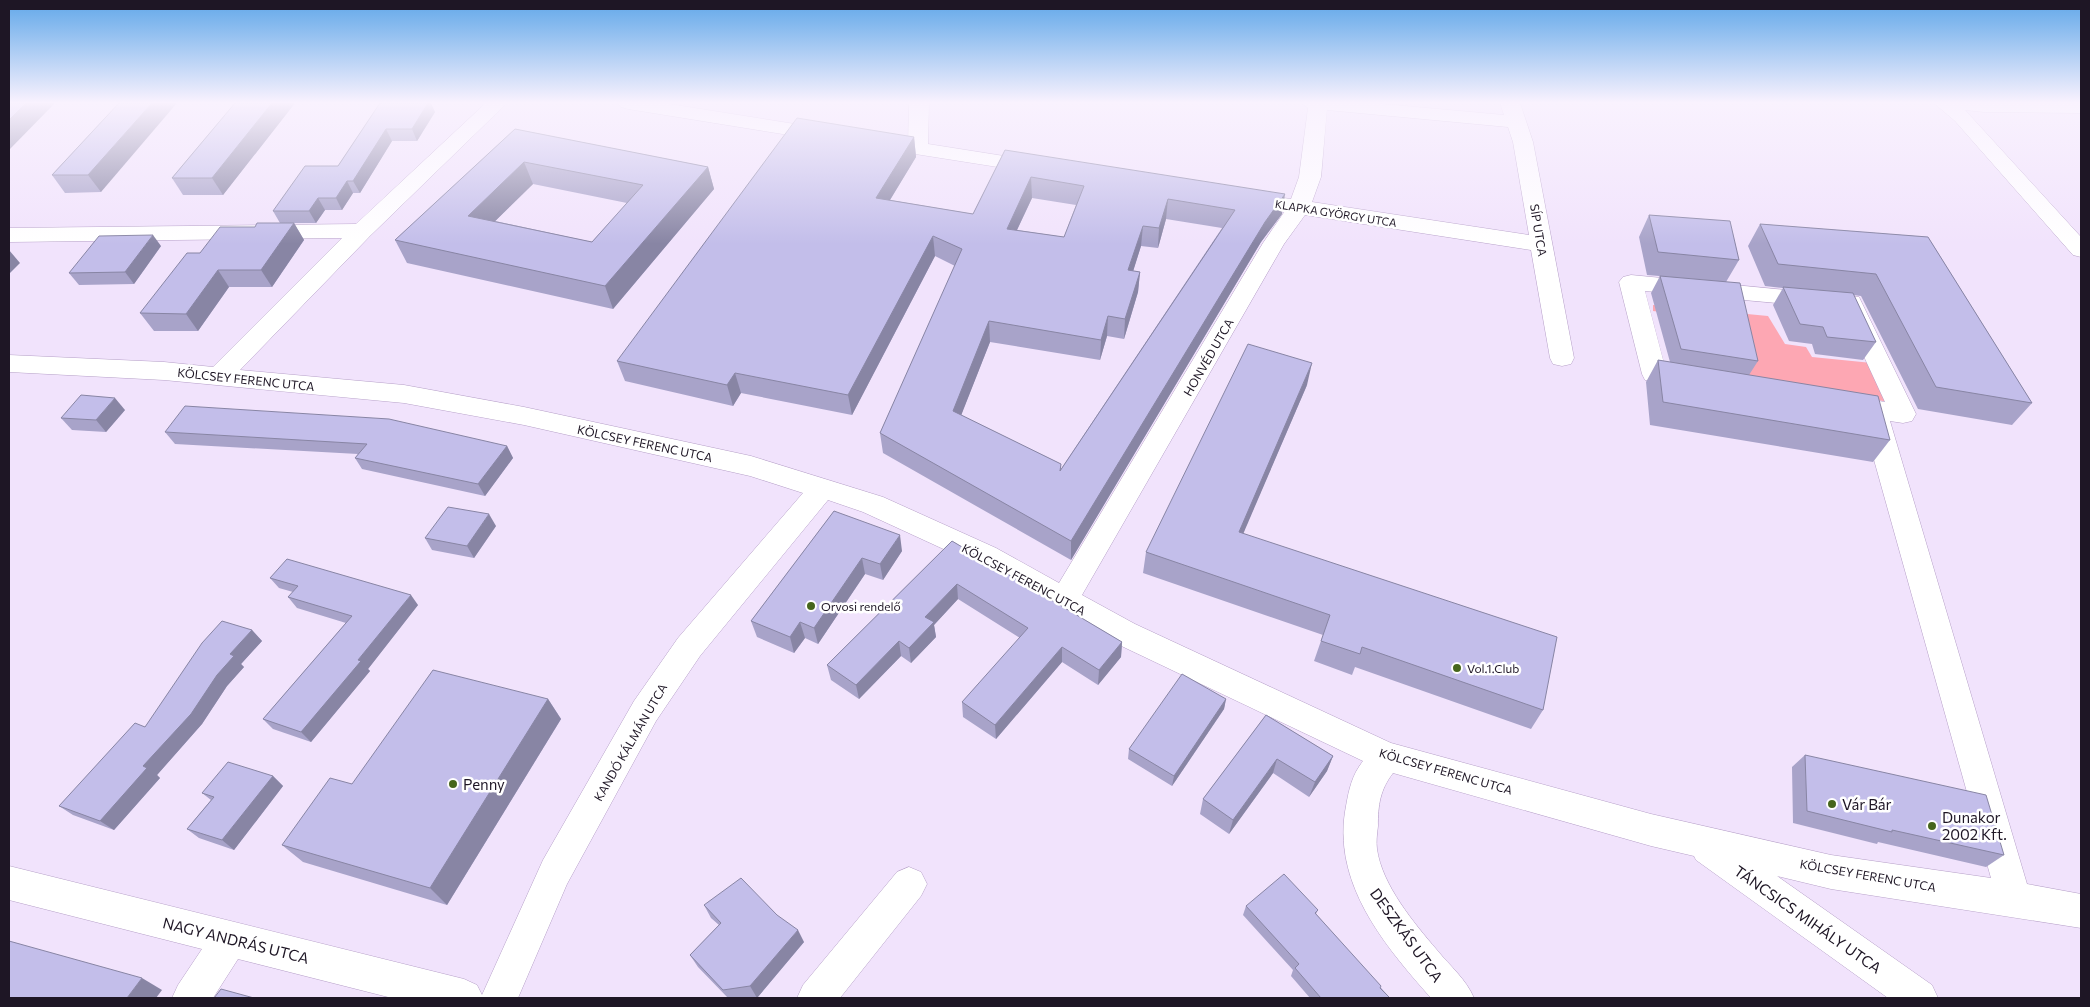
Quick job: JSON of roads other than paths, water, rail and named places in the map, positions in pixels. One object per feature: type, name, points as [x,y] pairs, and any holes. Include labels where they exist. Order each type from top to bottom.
[{"type":"street","points":[[218,377],[362,231],[447,150]]},
{"type":"street","points":[[925,150],[1056,170]]},
{"type":"street","name":"HONVÉD UTCA","points":[[1064,600],[1274,243],[1299,208],[1310,177],[1313,150]]},
{"type":"street","name":"SÍP UTCA","points":[[1524,150],[1562,358]]},
{"type":"street","points":[[1992,150],[2081,250]]},
{"type":"street","name":"KLAPKA GYÖRGY UTCA","points":[[1232,197],[1540,244]]},
{"type":"street","points":[[9,235],[362,231]]},
{"type":"street","points":[[1632,282],[1852,302],[1903,414],[1875,418],[1654,374],[1632,282]]},
{"type":"street","name":"KÖLCSEY FERENC UTCA","points":[[9,364],[164,371],[404,394],[524,416],[751,466],[873,504],[977,552],[1124,633],[1386,756],[1651,830],[1831,872],[2014,898],[2081,911]]},
{"type":"street","points":[[1875,418],[2014,898]]},
{"type":"street","name":"KANDÓ KÁLMÁN UTCA","points":[[499,998],[555,872],[645,712],[689,647],[822,488]]},
{"type":"street","name":"DESZKÁS UTCA","points":[[1386,756],[1367,781],[1361,814],[1360,849],[1369,883],[1385,911],[1423,962],[1455,998]]},
{"type":"street","name":"TÁNCSICS MIHÁLY UTCA","points":[[1697,840],[1919,998]]},
{"type":"street","name":"NAGY ANDRÁS UTCA","points":[[9,883],[464,998]]},
{"type":"street","points":[[816,998],[909,884]]},
{"type":"street","points":[[191,998],[230,939]]},
{"type":"place","name":"Orvosi rendelő","points":[[811,606]]},
{"type":"place","name":"Vol.1.Club","points":[[1457,668]]},
{"type":"place","name":"Penny","points":[[453,784]]},
{"type":"place","name":"Vár Bár","points":[[1832,804]]},
{"type":"place","name":"Dunakor 2002 Kft.","points":[[1932,826]]}]
